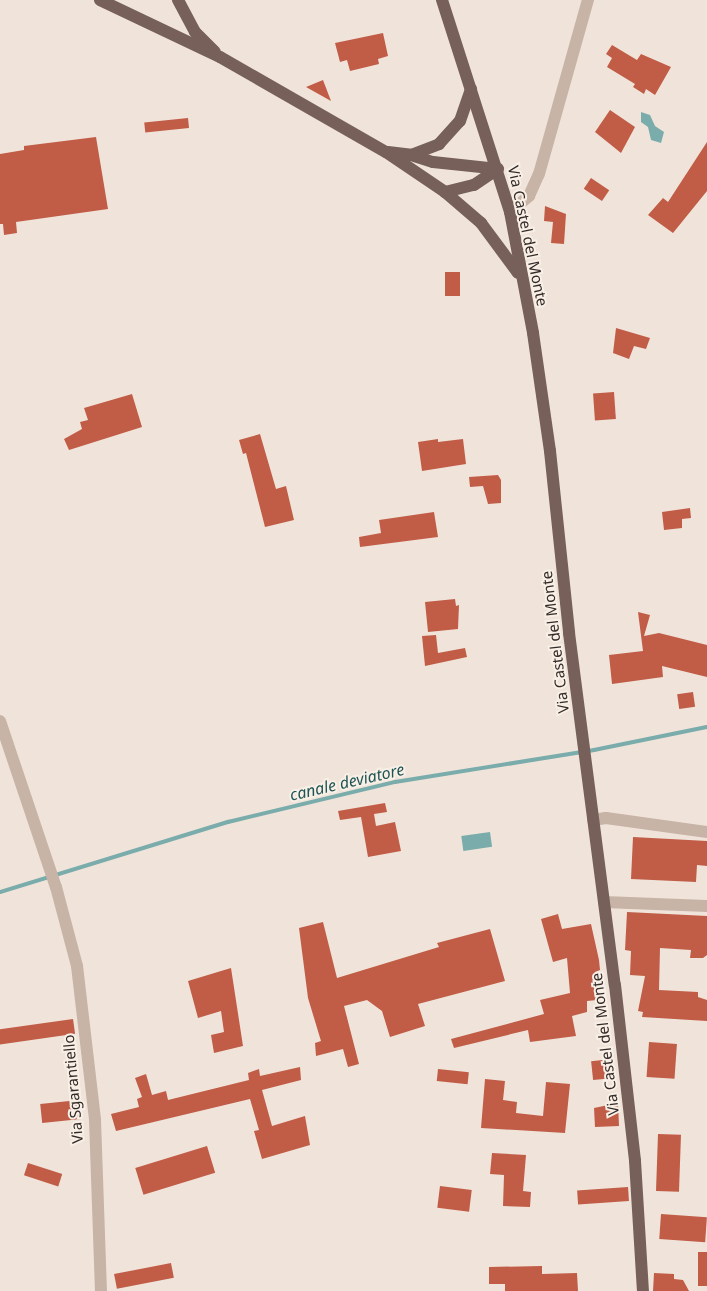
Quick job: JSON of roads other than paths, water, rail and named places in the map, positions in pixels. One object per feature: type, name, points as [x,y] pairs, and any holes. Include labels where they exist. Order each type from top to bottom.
[{"type":"main road","points":[[100,0],[220,57],[386,152],[445,192],[481,224],[502,247],[523,280]]},
{"type":"main road","points":[[178,0],[195,32],[220,57]]},
{"type":"main road","name":"Via Castel del Monte","points":[[442,0],[498,169],[510,212],[523,280],[550,451],[585,760],[635,1161],[643,1291]]},
{"type":"main road","points":[[411,155],[439,144],[450,134],[460,121],[471,89]]},
{"type":"main road","points":[[386,152],[411,155],[433,162],[498,169]]},
{"type":"main road","points":[[445,192],[474,185],[498,169]]},
{"type":"street","points":[[510,212],[529,196],[539,174],[588,0]]},
{"type":"street","name":"Via Sgarantiello","points":[[0,721],[56,887],[68,929],[81,995],[94,1120],[101,1291]]},
{"type":"street","points":[[593,820],[606,818],[707,832]]},
{"type":"street","points":[[604,902],[707,906]]},
{"type":"water","points":[[641,112],[650,115],[655,126],[664,132],[661,143],[651,140],[648,127],[641,122]]},
{"type":"water","points":[[490,832],[492,847],[463,851],[461,836]]},
{"type":"waterway","name":"canale deviatore","points":[[0,892],[228,822],[395,782],[594,750],[707,727]]}]
